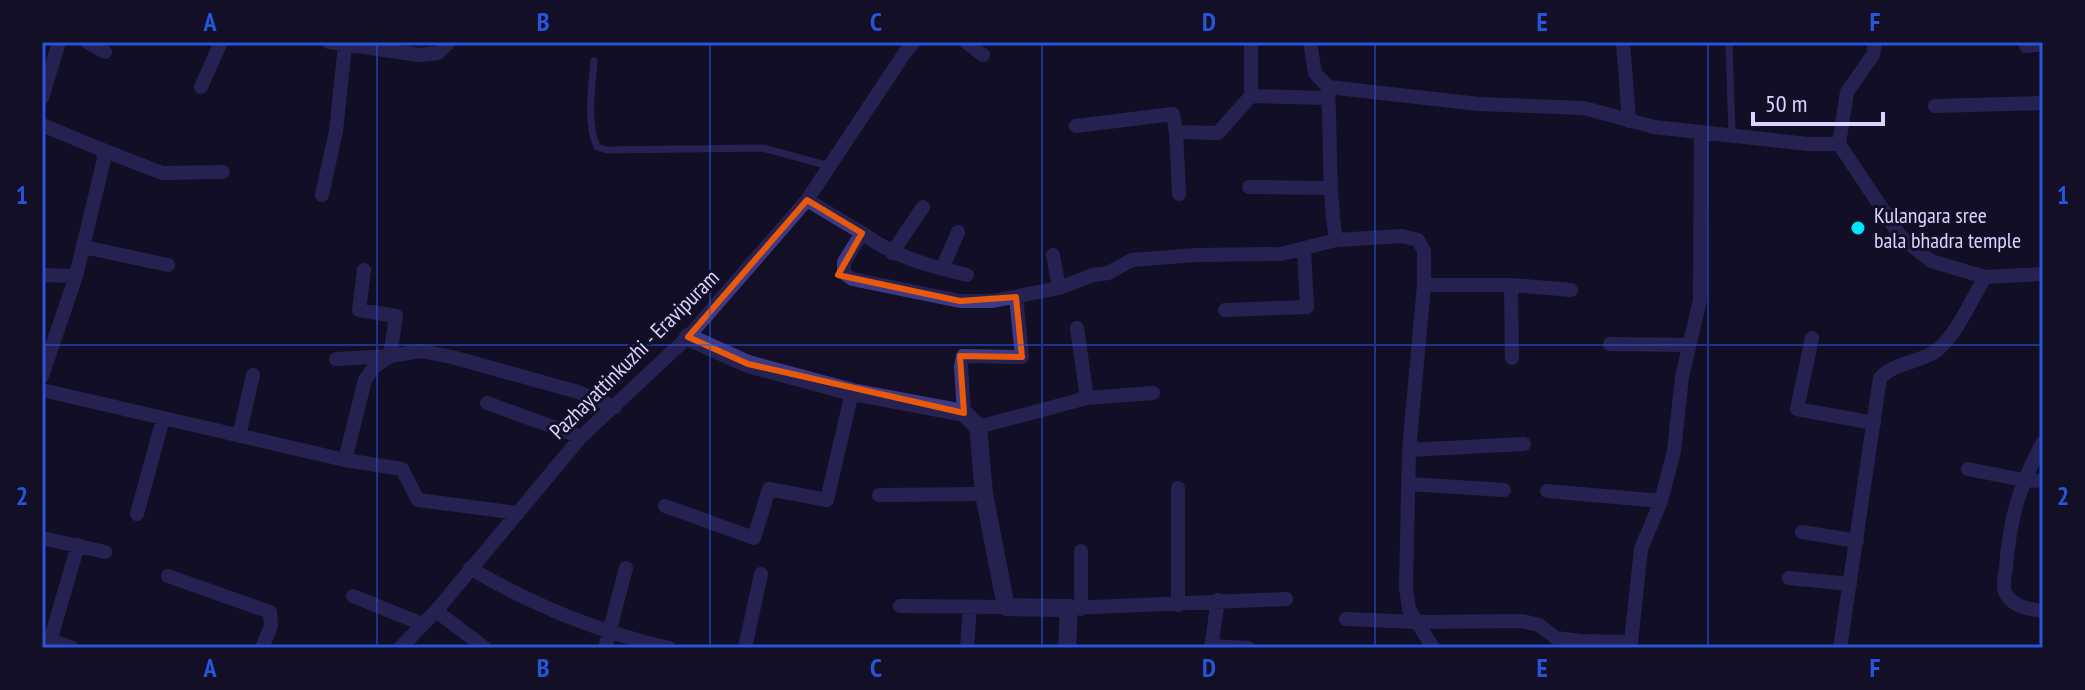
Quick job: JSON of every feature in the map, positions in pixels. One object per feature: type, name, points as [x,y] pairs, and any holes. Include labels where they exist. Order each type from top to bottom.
[{"type":"street","points":[[87,42],[105,52]]},
{"type":"street","points":[[201,87],[221,42]]},
{"type":"street","points":[[329,42],[419,55],[438,53],[449,42]]},
{"type":"street","name":"Pazhayattinkuzhi - Eravipuram","points":[[400,648],[436,611],[581,437],[688,337],[807,200],[914,42]]},
{"type":"street","points":[[966,42],[983,55]]},
{"type":"street","points":[[1176,132],[1218,133],[1251,96],[1251,42]]},
{"type":"street","points":[[1310,42],[1315,73],[1328,92],[1331,144],[1329,188],[1336,240]]},
{"type":"street","points":[[1623,42],[1629,121]]},
{"type":"street","points":[[1875,42],[1873,55],[1847,92],[1839,144],[1901,237],[1931,261],[1985,277],[2043,274]]},
{"type":"street","points":[[42,98],[57,43]]},
{"type":"street","points":[[2026,46],[2043,44]]},
{"type":"street","points":[[322,195],[354,45]]},
{"type":"street","points":[[1251,96],[1328,92],[1479,104],[1584,108],[1654,127],[1808,144],[1839,144]]},
{"type":"street","points":[[1935,106],[2043,103]]},
{"type":"street","points":[[1076,126],[1173,114],[1179,194]]},
{"type":"street","points":[[42,125],[162,173],[223,172]]},
{"type":"street","points":[[1346,619],[1522,621],[1539,625],[1556,638],[1632,645],[1641,549],[1661,501],[1674,451],[1682,377],[1700,300],[1701,132]]},
{"type":"street","points":[[42,376],[84,247],[100,183],[103,150]]},
{"type":"street","points":[[1249,187],[1329,188]]},
{"type":"street","points":[[807,200],[892,253],[919,264],[967,275]]},
{"type":"street","points":[[892,253],[923,207]]},
{"type":"street","points":[[942,269],[958,232]]},
{"type":"street","points":[[862,233],[844,262],[844,273],[852,279],[960,301],[993,301],[1059,288],[1093,275],[1108,273],[1132,260],[1196,255],[1281,254],[1336,240],[1402,236],[1418,240],[1424,251],[1424,285],[1409,450],[1406,588],[1409,609],[1433,648]]},
{"type":"street","points":[[84,247],[168,265]]},
{"type":"street","points":[[1225,310],[1307,307],[1304,250]]},
{"type":"street","points":[[1053,255],[1059,288]]},
{"type":"street","points":[[345,460],[365,380],[374,367],[390,356],[396,316],[359,310],[364,270]]},
{"type":"street","points":[[42,275],[76,276]]},
{"type":"street","points":[[1840,648],[1880,378],[1887,371],[1934,352],[1946,342],[1985,277]]},
{"type":"street","points":[[1424,285],[1511,285],[1571,290]]},
{"type":"street","points":[[1511,285],[1512,358]]},
{"type":"street","points":[[964,413],[963,356],[1022,357],[1016,297]]},
{"type":"street","points":[[1077,328],[1087,398]]},
{"type":"street","points":[[688,337],[748,364],[852,392],[964,413],[978,427],[984,494],[1006,607]]},
{"type":"street","points":[[1812,338],[1797,409],[1874,423]]},
{"type":"street","points":[[1610,344],[1688,345]]},
{"type":"street","points":[[336,359],[421,351],[578,392],[615,407]]},
{"type":"street","points":[[239,436],[253,375]]},
{"type":"street","points":[[42,390],[345,460],[402,469],[418,500],[518,513]]},
{"type":"street","points":[[665,506],[754,538],[769,489],[827,500],[852,392]]},
{"type":"street","points":[[978,427],[1087,398],[1153,393]]},
{"type":"street","points":[[487,403],[581,437]]},
{"type":"street","points":[[137,514],[163,419]]},
{"type":"street","points":[[2043,442],[2023,480],[2007,539],[2003,590],[2024,608],[2043,611]]},
{"type":"street","points":[[1409,450],[1524,444]]},
{"type":"street","points":[[1968,469],[2043,481]]},
{"type":"street","points":[[1409,484],[1504,490]]},
{"type":"street","points":[[1178,488],[1178,605]]},
{"type":"street","points":[[1547,491],[1661,501]]},
{"type":"street","points":[[879,495],[984,494]]},
{"type":"street","points":[[1802,532],[1857,541]]},
{"type":"street","points":[[42,538],[105,552]]},
{"type":"street","points":[[67,647],[46,637],[78,545]]},
{"type":"street","points":[[1067,648],[1081,551]]},
{"type":"street","points":[[470,568],[516,596],[609,632],[669,648]]},
{"type":"street","points":[[605,648],[626,568]]},
{"type":"street","points":[[745,648],[761,574]]},
{"type":"street","points":[[168,576],[270,612],[271,626],[262,648]]},
{"type":"street","points":[[1789,578],[1850,584]]},
{"type":"street","points":[[353,596],[422,624]]},
{"type":"street","points":[[900,606],[1075,608],[1286,599]]},
{"type":"street","points":[[1218,600],[1211,647],[1248,648]]},
{"type":"street","points":[[967,648],[970,607]]},
{"type":"street","points":[[436,611],[485,648]]},
{"type":"lane","points":[[1729,42],[1732,135]]},
{"type":"lane","points":[[594,61],[592,136],[597,147],[607,150],[763,148],[830,166]]},
{"type":"highlighted area","points":[[807,200],[862,233],[838,275],[960,301],[1016,297],[1022,357],[960,356],[964,413],[748,364],[688,337]]},
{"type":"place","name":"Kulangara sree bala bhadra temple","points":[[1858,228]]}]
